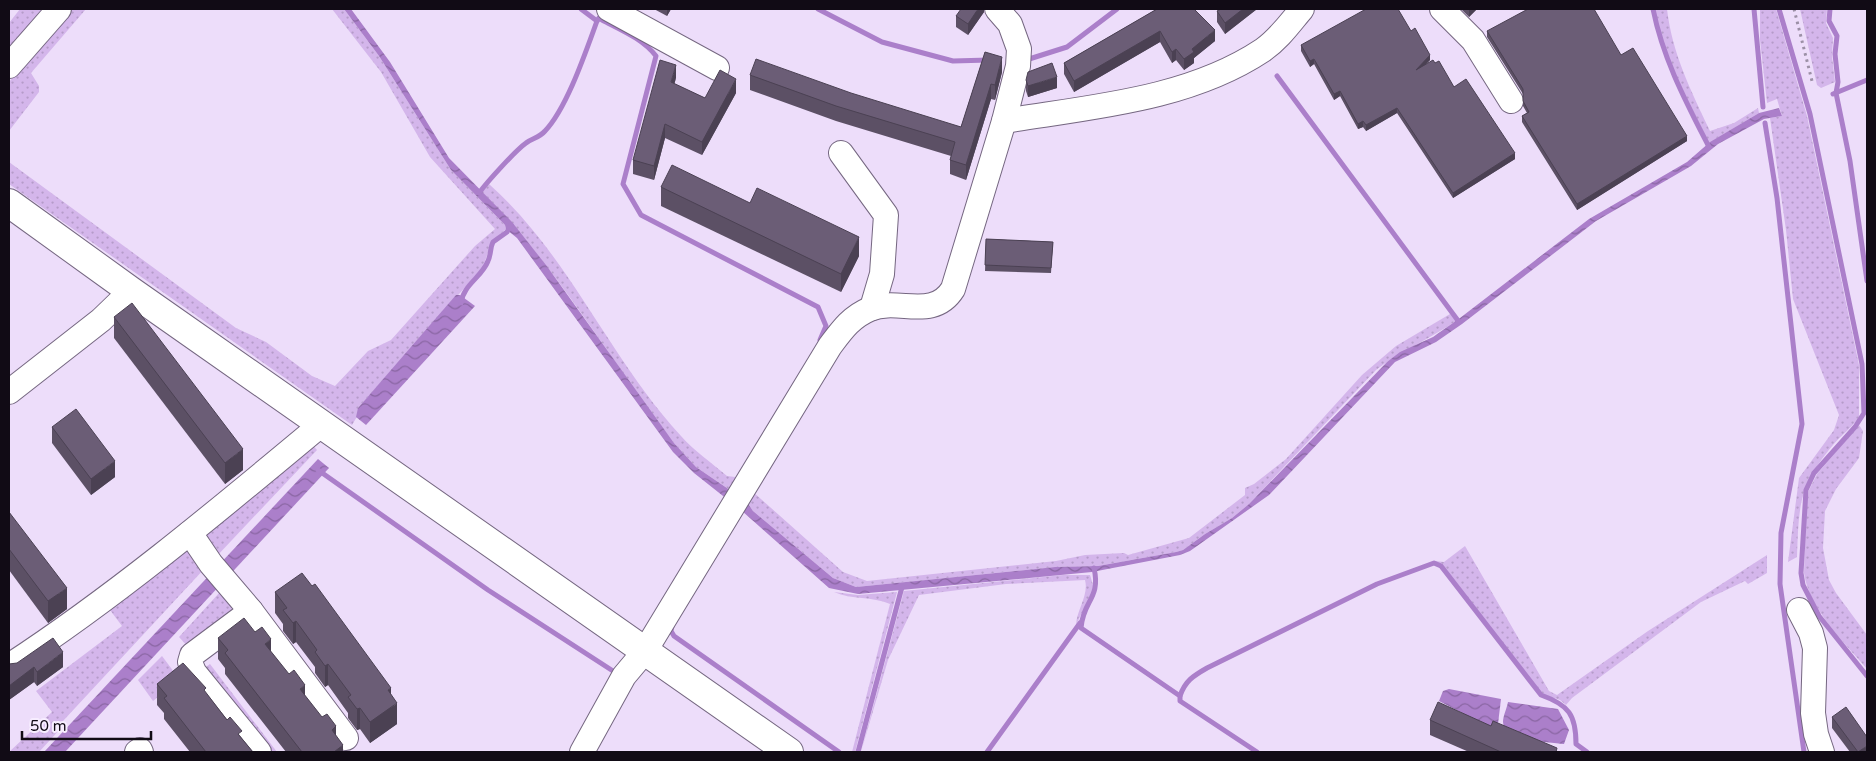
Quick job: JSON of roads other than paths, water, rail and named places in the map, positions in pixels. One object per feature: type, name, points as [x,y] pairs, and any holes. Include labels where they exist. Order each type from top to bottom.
[{"type":"main road","points":[[9,203],[131,291],[789,752]]},
{"type":"street","points":[[9,66],[59,9]]},
{"type":"street","points":[[609,9],[717,68]]},
{"type":"street","points":[[582,752],[624,676],[645,651],[830,346],[851,319],[872,308],[934,306],[946,300],[952,289],[1004,121],[1018,66],[1020,49],[1010,24],[997,9]]},
{"type":"street","points":[[1004,121],[1121,101],[1187,86],[1241,62],[1264,49],[1280,36],[1302,9]]},
{"type":"street","points":[[1442,9],[1473,40],[1511,101]]},
{"type":"street","points":[[841,153],[886,215],[882,274],[872,308]]},
{"type":"street","points":[[9,392],[101,320],[131,291]]},
{"type":"street","points":[[9,666],[46,642],[190,533],[322,424]]},
{"type":"street","points":[[190,533],[346,738]]},
{"type":"street","points":[[1799,610],[1811,633],[1815,648],[1813,713],[1816,734],[1822,752]]},
{"type":"street","points":[[250,611],[192,655],[190,662],[194,672],[259,752]]},
{"type":"street","points":[[137,752],[140,750],[141,752]]},
{"type":"water","points":[[344,9],[351,9],[390,62],[449,158],[512,222],[546,265],[674,443],[696,467],[746,501],[753,511],[833,578],[856,587],[1055,567],[1098,566],[1183,550],[1232,518],[1249,504],[1387,362],[1400,352],[1433,337],[1589,219],[1687,162],[1710,142],[1759,113],[1779,108],[1782,116],[1764,119],[1718,144],[1691,166],[1596,221],[1462,324],[1436,342],[1395,362],[1269,495],[1190,551],[1180,555],[1092,572],[858,594],[829,588],[742,511],[694,473],[673,452],[517,238],[506,229],[505,225],[451,170],[379,56]]},
{"type":"water","points":[[456,295],[460,295],[475,306],[366,425],[356,417],[358,408]]},
{"type":"water","points":[[318,459],[329,468],[65,752],[44,752]]},
{"type":"water","points":[[1449,689],[1501,699],[1498,724],[1491,728],[1439,701],[1443,691]]},
{"type":"water","points":[[1508,702],[1558,709],[1569,730],[1564,744],[1528,739],[1511,733],[1505,728],[1503,722]]},
{"type":"waterway","points":[[581,9],[597,21],[599,18],[631,35],[656,56],[623,184],[641,215],[818,307],[826,326],[820,340]]},
{"type":"waterway","points":[[818,9],[882,42],[953,61],[989,60]]},
{"type":"waterway","points":[[1026,60],[1067,47],[1117,9]]},
{"type":"waterway","points":[[1653,9],[1669,63],[1709,147]]},
{"type":"waterway","points":[[1754,9],[1763,107]]},
{"type":"waterway","points":[[1779,9],[1810,114],[1862,364],[1864,413],[1855,427],[1814,473],[1806,490],[1801,573],[1803,585],[1819,616],[1867,676]]},
{"type":"waterway","points":[[1830,9],[1829,21],[1837,36],[1835,54],[1838,82],[1836,93],[1850,161],[1867,281]]},
{"type":"waterway","points":[[479,193],[494,174],[515,153],[528,141],[543,133],[553,121],[575,79],[597,21]]},
{"type":"waterway","points":[[1277,76],[1459,322]]},
{"type":"waterway","points":[[1833,94],[1867,80]]},
{"type":"waterway","points":[[1765,123],[1777,198],[1802,424],[1781,533],[1780,584],[1804,752]]},
{"type":"waterway","points":[[461,303],[465,291],[485,267],[493,242],[507,232],[511,225]]},
{"type":"waterway","points":[[318,470],[488,590],[613,671]]},
{"type":"waterway","points":[[1180,696],[1184,686],[1190,679],[1207,668],[1377,584],[1434,563],[1441,566],[1541,695],[1558,703],[1569,712],[1576,734],[1576,744],[1587,752]]},
{"type":"waterway","points":[[1094,568],[1095,587],[1082,619],[1081,628],[1180,696],[1180,701],[1257,752]]},
{"type":"waterway","points":[[858,752],[902,587]]},
{"type":"waterway","points":[[987,752],[1080,623]]},
{"type":"waterway","points":[[672,626],[671,631],[674,636],[839,752]]}]
